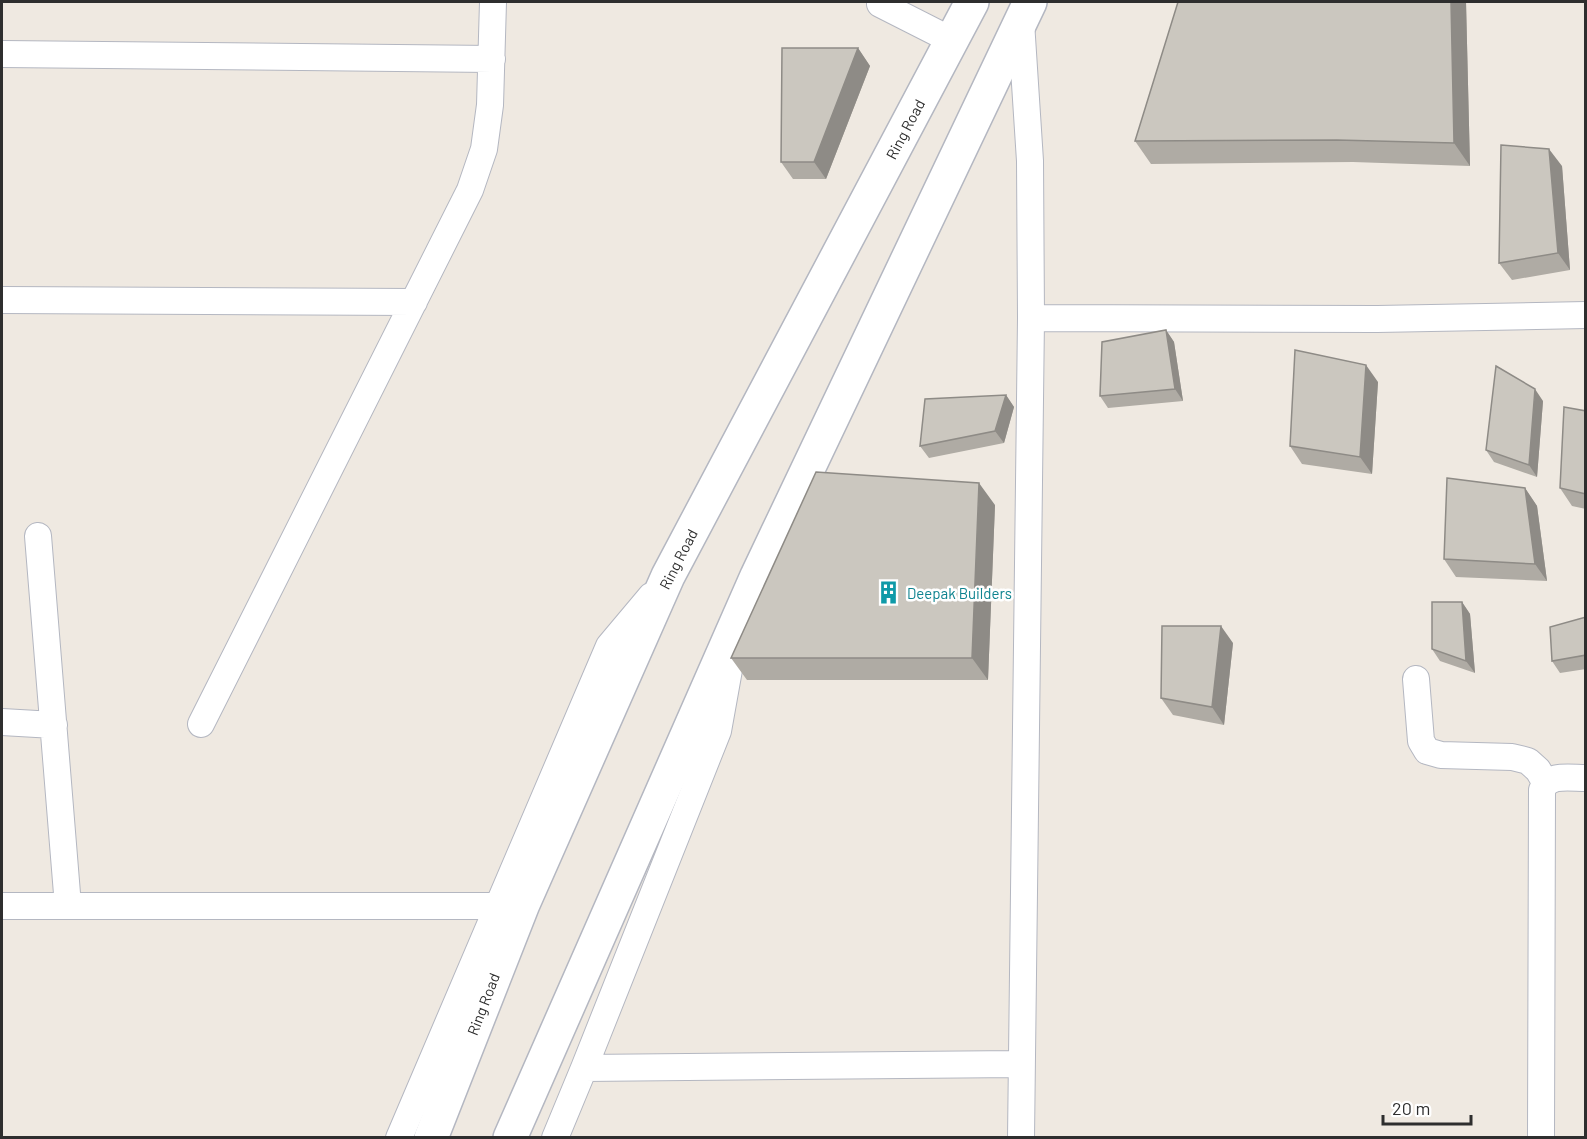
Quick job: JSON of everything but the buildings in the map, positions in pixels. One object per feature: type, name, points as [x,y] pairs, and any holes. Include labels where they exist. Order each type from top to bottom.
[{"type":"street","points":[[201,724],[470,190],[484,149],[490,105],[493,2]]},
{"type":"street","name":"Ring Road","points":[[431,1137],[523,904],[668,576],[972,2]]},
{"type":"street","points":[[880,4],[951,40]]},
{"type":"street","points":[[1021,1137],[1031,318],[1030,161],[1025,11]]},
{"type":"street","points":[[510,1137],[738,620],[1025,11]]},
{"type":"street","points":[[2,54],[492,59]]},
{"type":"street","points":[[2,300],[414,302]]},
{"type":"street","points":[[1031,318],[1377,319],[1586,315]]},
{"type":"street","points":[[38,536],[68,906]]},
{"type":"street","points":[[399,1137],[609,646],[668,576]]},
{"type":"street","points":[[555,1137],[718,731],[738,620]]},
{"type":"street","points":[[1416,679],[1421,741],[1427,751],[1528,761],[1538,770],[1545,782]]},
{"type":"street","points":[[2,722],[54,725]]},
{"type":"street","points":[[1541,1137],[1542,790],[1545,782],[1552,778],[1586,778]]},
{"type":"street","points":[[2,906],[496,906]]},
{"type":"street","points":[[584,1068],[1021,1064]]},
{"type":"place","name":"Deepak Builders","points":[[889,593]]}]
